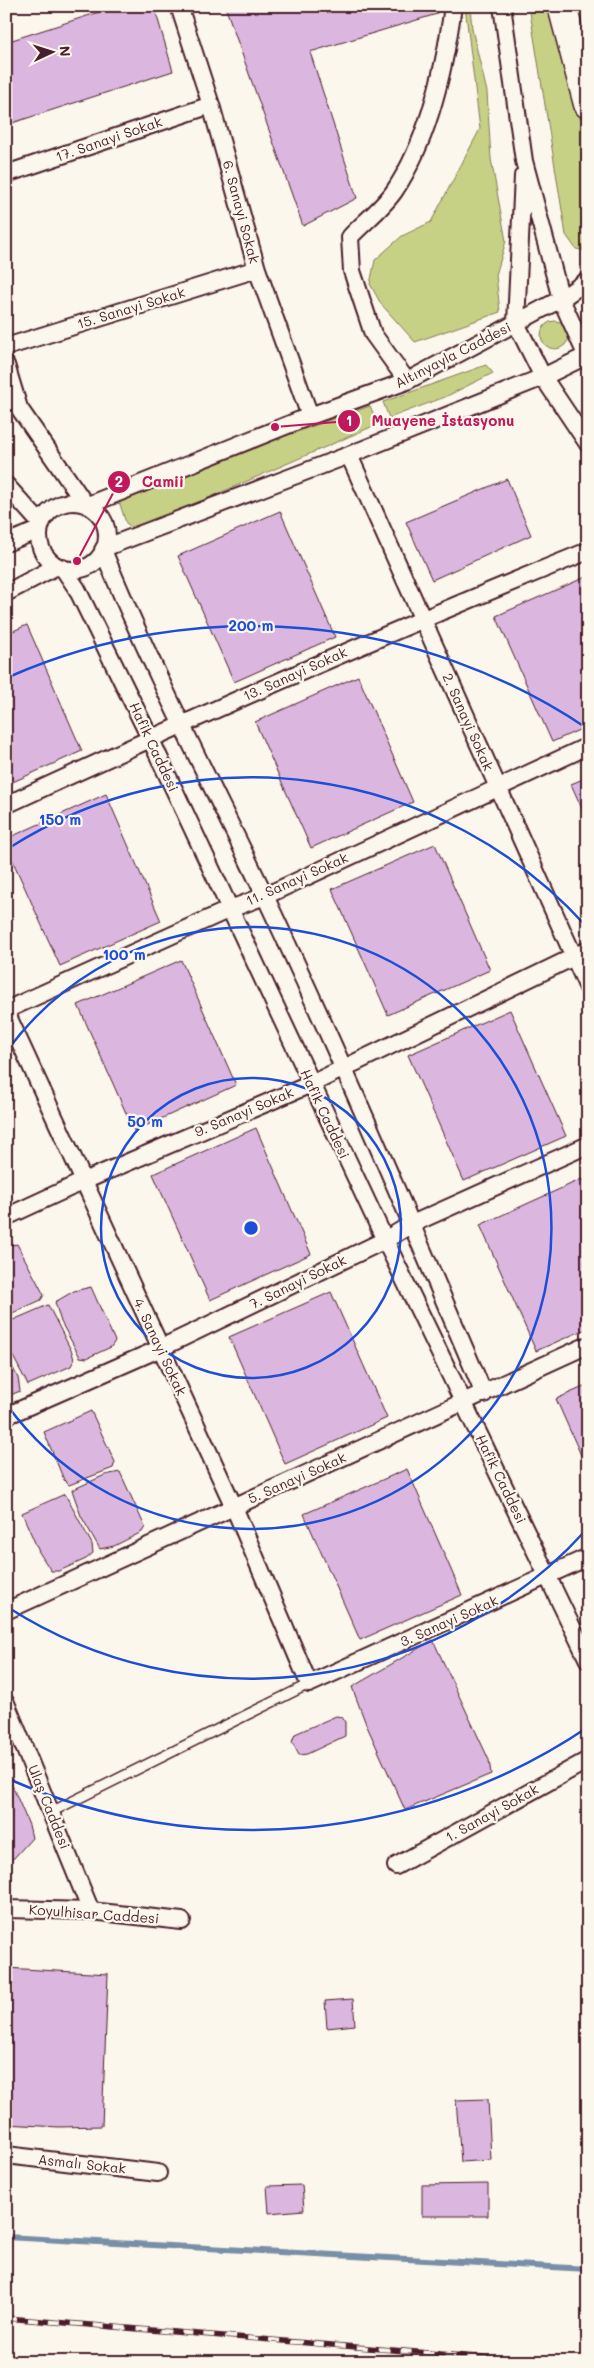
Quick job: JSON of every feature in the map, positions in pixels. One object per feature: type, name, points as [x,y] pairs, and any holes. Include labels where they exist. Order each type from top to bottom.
[{"type":"highway","points":[[562,6],[588,104]]},
{"type":"street","name":"6. Sanayi Sokak","points":[[179,6],[211,105],[256,269],[310,416]]},
{"type":"street","points":[[407,381],[372,334],[352,271],[350,237],[395,191],[425,131],[448,45],[453,6]]},
{"type":"street","points":[[104,549],[349,455],[543,377],[587,357],[561,299],[524,161],[502,6]]},
{"type":"street","name":"17. Sanayi Sokak","points":[[6,174],[211,105]]},
{"type":"street","points":[[524,161],[516,323],[543,377],[588,444]]},
{"type":"street","name":"15. Sanayi Sokak","points":[[6,347],[256,269]]},
{"type":"street","name":"Altınyayla Caddesi","points":[[87,505],[310,416],[407,381],[561,299],[588,280]]},
{"type":"street","points":[[6,365],[19,408],[87,505],[100,515],[106,526],[107,538],[104,549],[96,560],[86,567],[75,570],[60,567],[48,558],[41,548],[40,527],[6,485]]},
{"type":"street","name":"2. Sanayi Sokak","points":[[349,455],[498,787],[581,953],[588,988]]},
{"type":"street","points":[[6,543],[40,527],[51,509],[62,503],[74,502],[87,505]]},
{"type":"street","points":[[104,549],[181,724],[265,896],[343,1067],[484,1394]]},
{"type":"street","name":"13. Sanayi Sokak","points":[[6,805],[181,724],[422,618],[588,551]]},
{"type":"street","points":[[6,593],[60,567]]},
{"type":"street","name":"Hafik Caddesi","points":[[60,567],[77,589],[150,738],[385,1240],[588,1660]]},
{"type":"street","name":"11. Sanayi Sokak","points":[[6,1011],[230,909],[265,896],[588,746]]},
{"type":"street","name":"9. Sanayi Sokak","points":[[6,1217],[84,1181],[311,1084],[581,953]]},
{"type":"street","name":"4. Sanayi Sokak","points":[[6,1011],[234,1507],[309,1684]]},
{"type":"street","name":"7. Sanayi Sokak","points":[[6,1416],[161,1348],[385,1240],[412,1224],[588,1145]]},
{"type":"street","name":"5. Sanayi Sokak","points":[[6,1611],[588,1345]]},
{"type":"street","name":"3. Sanayi Sokak","points":[[309,1684],[588,1557]]},
{"type":"street","name":"Ulaş Caddesi","points":[[6,1703],[91,1911]]},
{"type":"street","name":"1. Sanayi Sokak","points":[[396,1866],[588,1760]]},
{"type":"street","name":"Koyulhisar Caddesi","points":[[6,1909],[91,1911],[182,1921]]},
{"type":"street","name":"Asmalı Sokak","points":[[6,2155],[158,2173]]},
{"type":"lane","points":[[51,1812],[309,1684]]},
{"type":"green space","points":[[465,6],[470,6],[472,29],[487,92],[491,159],[506,241],[496,275],[500,312],[415,342],[381,304],[370,284],[375,260],[402,236],[431,222],[480,129]]},
{"type":"green space","points":[[529,6],[554,6],[588,122],[588,251],[576,249],[566,235]]},
{"type":"green space","points":[[555,321],[565,325],[569,335],[565,345],[555,349],[545,345],[541,335],[545,325]]},
{"type":"green space","points":[[486,365],[493,373],[445,397],[389,418],[383,402]]},
{"type":"green space","points":[[370,406],[378,424],[135,530],[126,523],[117,495]]},
{"type":"building","points":[[118,6],[154,6],[173,71],[6,125],[6,42]]},
{"type":"building","points":[[225,6],[435,6],[437,14],[310,52],[357,198],[303,226]]},
{"type":"building","points":[[507,479],[531,535],[432,580],[406,522]]},
{"type":"building","points":[[280,511],[335,637],[234,682],[178,556]]},
{"type":"building","points":[[588,576],[588,726],[552,742],[496,616]]},
{"type":"building","points":[[27,625],[82,751],[6,785],[6,634]]},
{"type":"building","points":[[358,676],[413,802],[311,848],[255,722]]},
{"type":"building","points":[[588,777],[588,822],[571,784]]},
{"type":"building","points":[[106,794],[161,921],[60,966],[6,846],[6,839]]},
{"type":"building","points":[[435,844],[490,970],[388,1015],[332,889]]},
{"type":"building","points":[[181,960],[236,1085],[134,1131],[78,1005]]},
{"type":"building","points":[[510,1010],[566,1136],[464,1181],[408,1055]]},
{"type":"building","points":[[256,1128],[311,1254],[210,1300],[153,1174]]},
{"type":"building","points":[[582,1179],[588,1192],[588,1328],[536,1351],[480,1225]]},
{"type":"building","points":[[17,1244],[44,1295],[41,1300],[6,1316],[6,1246]]},
{"type":"building","points":[[91,1287],[115,1341],[111,1347],[87,1358],[80,1357],[61,1322],[55,1302],[74,1291]]},
{"type":"building","points":[[331,1292],[387,1418],[285,1464],[229,1337]]},
{"type":"building","points":[[48,1305],[72,1352],[74,1360],[71,1366],[28,1385],[6,1343],[6,1323]]},
{"type":"building","points":[[6,1354],[18,1378],[20,1391],[6,1397]]},
{"type":"building","points":[[588,1385],[588,1471],[556,1399]]},
{"type":"building","points":[[91,1411],[115,1462],[113,1468],[69,1485],[64,1480],[44,1432]]},
{"type":"building","points":[[407,1469],[462,1595],[360,1640],[304,1514]]},
{"type":"building","points":[[120,1472],[145,1527],[142,1532],[114,1546],[100,1549],[81,1516],[72,1490],[105,1475]]},
{"type":"building","points":[[65,1494],[92,1544],[93,1553],[86,1559],[59,1571],[51,1571],[39,1552],[22,1513]]},
{"type":"building","points":[[433,1640],[489,1760],[491,1774],[405,1810],[366,1724],[352,1687]]},
{"type":"building","points":[[336,1716],[342,1717],[345,1722],[345,1736],[307,1754],[299,1755],[292,1742],[295,1734]]},
{"type":"building","points":[[6,1771],[29,1825],[32,1838],[14,1858],[6,1862]]},
{"type":"building","points":[[6,1968],[108,1974],[102,2126],[59,2127],[6,2124]]},
{"type":"building","points":[[353,1999],[355,2025],[327,2028],[325,2001]]},
{"type":"building","points":[[488,2099],[491,2160],[461,2162],[456,2100]]},
{"type":"building","points":[[488,2184],[488,2216],[422,2216],[422,2185]]},
{"type":"building","points":[[302,2185],[304,2210],[269,2213],[267,2186]]},
{"type":"waterway","points":[[6,2237],[588,2269]]},
{"type":"railway","points":[[6,2318],[536,2362]]},
{"type":"place","name":"Muayene İstasyonu","points":[[275,427]]},
{"type":"place","name":"Camii","points":[[77,561]]}]
